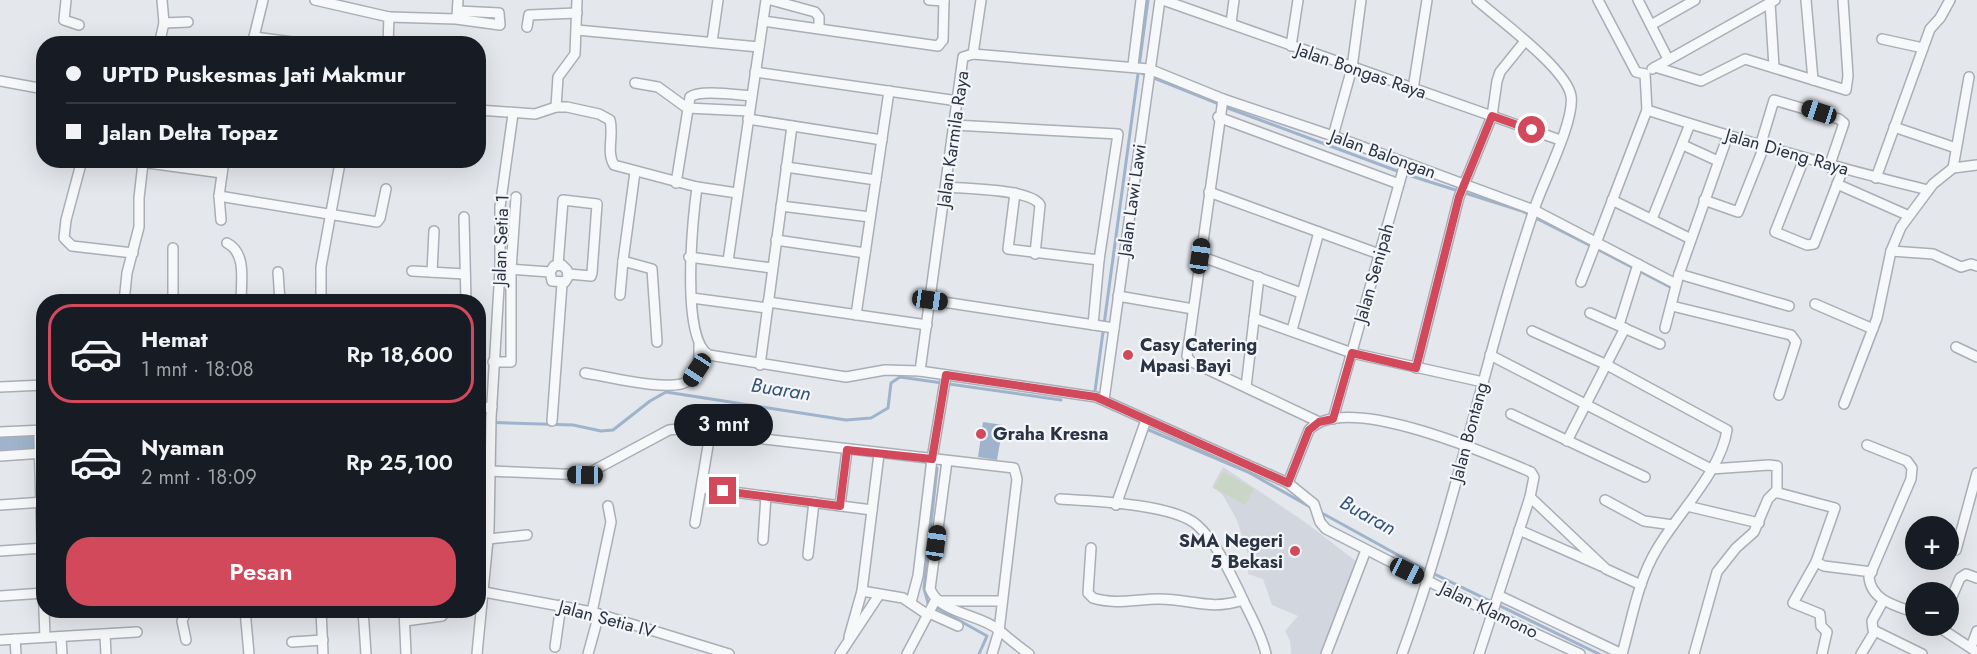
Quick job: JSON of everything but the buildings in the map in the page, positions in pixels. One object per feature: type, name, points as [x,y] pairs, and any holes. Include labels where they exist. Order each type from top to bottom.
[{"type":"street","points":[[66,0],[64,20],[79,25]]},
{"type":"street","points":[[161,36],[164,23],[162,0]]},
{"type":"street","points":[[254,36],[263,0]]},
{"type":"street","points":[[315,0],[353,4],[389,18],[457,15],[458,0]]},
{"type":"street","points":[[556,107],[558,77],[575,54],[577,0]]},
{"type":"street","points":[[712,42],[718,0]]},
{"type":"street","points":[[728,261],[766,0]]},
{"type":"street","points":[[771,0],[815,12],[819,16],[819,28]]},
{"type":"street","points":[[763,21],[938,46],[943,40],[944,1],[929,0]]},
{"type":"street","points":[[973,54],[981,0]]},
{"type":"street","points":[[1141,0],[1143,70]]},
{"type":"street","name":"Jalan Lawi Lawi","points":[[1104,400],[1104,326],[1118,296],[1143,70],[1162,0]]},
{"type":"street","name":"Jalan Bongas Raya","points":[[1162,0],[1560,140]]},
{"type":"street","points":[[1231,23],[1234,0]]},
{"type":"street","points":[[1291,46],[1298,0]]},
{"type":"street","points":[[1333,136],[1352,68],[1361,0]]},
{"type":"street","points":[[1413,89],[1427,0]]},
{"type":"street","name":"Jalan Bontang","points":[[1402,654],[1430,575],[1490,356],[1533,214],[1571,114],[1569,89],[1557,71],[1477,0]]},
{"type":"street","points":[[1598,0],[1636,72],[1645,74],[1668,58],[1773,1],[1774,67]]},
{"type":"street","points":[[1638,0],[1668,58]]},
{"type":"street","points":[[1651,25],[1695,0]]},
{"type":"street","points":[[1806,0],[1813,80]]},
{"type":"street","points":[[1655,67],[1701,81],[1745,59],[1846,90],[1848,76],[1843,0]]},
{"type":"street","points":[[1876,178],[1930,29],[1940,18],[1950,0]]},
{"type":"street","points":[[527,27],[529,15],[577,13]]},
{"type":"street","points":[[388,36],[389,18]]},
{"type":"street","points":[[164,23],[189,22]]},
{"type":"street","points":[[577,30],[759,47]]},
{"type":"street","points":[[1882,39],[1923,48]]},
{"type":"street","points":[[1416,368],[1462,190],[1492,116],[1500,72],[1525,41]]},
{"type":"street","name":"Jalan Karmila Raya","points":[[920,371],[963,57],[973,54],[1143,70]]},
{"type":"street","name":"Jalan Balongan","points":[[1143,70],[1221,107],[1333,136],[1462,190],[1533,214],[1637,267],[1789,306]]},
{"type":"street","points":[[755,72],[958,101]]},
{"type":"street","points":[[1581,282],[1647,110],[1645,74]]},
{"type":"street","points":[[1953,168],[1969,77]]},
{"type":"street","points":[[0,81],[36,88]]},
{"type":"street","points":[[635,83],[658,87],[687,108],[748,115],[792,126],[882,140]]},
{"type":"street","points":[[856,315],[889,91]]},
{"type":"street","points":[[676,183],[687,108],[694,94],[751,96]]},
{"type":"street","points":[[1704,200],[1738,212],[1763,144],[1774,99],[1839,119],[1844,123],[1829,167]]},
{"type":"street","points":[[486,111],[513,114],[543,112],[556,107],[599,114],[610,120],[612,130],[610,158],[614,165],[676,183],[738,193]]},
{"type":"street","points":[[1319,422],[1190,361],[1187,356],[1221,107],[1400,182]]},
{"type":"street","name":"Jalan Dieng Raya","points":[[1647,110],[1763,144],[1829,167],[1928,190]]},
{"type":"street","name":"Jalan Setia 1","points":[[486,565],[500,270],[500,207],[513,114]]},
{"type":"street","points":[[1652,219],[1690,124]]},
{"type":"street","points":[[930,300],[1104,326],[1099,260],[1118,134],[954,125]]},
{"type":"street","points":[[760,364],[792,126]]},
{"type":"street","points":[[1894,127],[1956,148]]},
{"type":"street","points":[[1665,328],[1677,279],[1728,135]]},
{"type":"street","points":[[1683,145],[1718,161]]},
{"type":"street","points":[[1804,159],[1775,230],[1776,233],[1808,245],[1814,244],[1843,169]]},
{"type":"street","points":[[1844,404],[1873,329],[1891,251],[1908,215],[1928,190],[1953,168],[1977,165]]},
{"type":"street","name":"Jalan Senipah","points":[[1333,419],[1404,166]]},
{"type":"street","points":[[786,167],[876,180]]},
{"type":"street","points":[[80,168],[66,220],[64,238],[72,246],[133,253]]},
{"type":"street","points":[[125,294],[140,227],[138,198],[142,168]]},
{"type":"street","points":[[182,168],[222,173]]},
{"type":"street","points":[[221,220],[219,196],[223,168]]},
{"type":"street","points":[[321,294],[321,267],[328,214],[338,168]]},
{"type":"street","points":[[620,295],[635,172]]},
{"type":"street","points":[[1837,184],[1908,215]]},
{"type":"street","points":[[585,373],[666,386],[680,385],[690,381],[697,370],[699,345],[692,298],[690,257],[697,187]]},
{"type":"street","points":[[946,187],[1032,196],[1040,205],[1035,254]]},
{"type":"street","points":[[219,196],[378,221],[386,189]]},
{"type":"street","points":[[1209,192],[1379,254]]},
{"type":"street","points":[[1015,194],[1008,249],[1099,260]]},
{"type":"street","points":[[494,362],[511,362],[511,270],[516,197]]},
{"type":"street","points":[[500,270],[550,272],[558,265],[563,200],[597,204],[591,276],[568,273]]},
{"type":"street","points":[[1611,200],[1691,239]]},
{"type":"street","points":[[781,206],[870,217]]},
{"type":"street","points":[[464,217],[466,294]]},
{"type":"street","points":[[432,272],[434,231]]},
{"type":"street","points":[[1292,330],[1319,232]]},
{"type":"street","points":[[776,240],[865,252]]},
{"type":"street","points":[[227,243],[240,255],[241,294]]},
{"type":"street","points":[[173,248],[173,294]]},
{"type":"street","points":[[1891,251],[1933,254],[1961,267],[1971,264],[1977,266]]},
{"type":"street","points":[[1200,256],[1301,293]]},
{"type":"street","points":[[690,257],[772,268]]},
{"type":"street","points":[[623,261],[652,269],[657,342]]},
{"type":"street","points":[[552,421],[562,284],[567,280],[568,273],[565,267],[558,265]]},
{"type":"street","points":[[1567,441],[1607,365],[1622,326],[1637,267]]},
{"type":"street","points":[[412,271],[465,274]]},
{"type":"street","points":[[278,272],[279,294]]},
{"type":"street","points":[[550,272],[552,281],[562,284]]},
{"type":"street","points":[[1246,387],[1259,277]]},
{"type":"street","points":[[1118,296],[1193,309]]},
{"type":"street","points":[[692,298],[856,315],[927,325]]},
{"type":"street","points":[[1815,304],[1873,329]]},
{"type":"street","points":[[1672,306],[1791,335],[1796,342],[1779,394]]},
{"type":"street","points":[[1590,313],[1660,344]]},
{"type":"street","points":[[1254,318],[1352,353],[1483,382]]},
{"type":"street","points":[[1499,597],[1622,654],[1641,585],[1656,550],[1712,469],[1727,432],[1726,428],[1607,365],[1532,331]]},
{"type":"street","name":"Jalan Klamono","points":[[699,345],[709,355],[853,378],[885,370],[920,371],[946,380],[1084,395],[1104,400],[1288,483],[1305,495],[1326,529],[1366,550],[1430,575],[1494,611],[1580,654]]},
{"type":"street","points":[[1956,347],[1977,357]]},
{"type":"street","points":[[1490,356],[1712,469],[1774,465],[1778,468],[1774,494],[1759,523],[1717,572],[1694,654]]},
{"type":"street","points":[[911,602],[918,576],[946,380]]},
{"type":"street","points":[[0,387],[36,385]]},
{"type":"street","points":[[486,407],[492,407]]},
{"type":"street","points":[[1511,414],[1645,477]]},
{"type":"street","points":[[1288,483],[1309,430],[1319,422],[1363,417],[1407,426],[1466,445],[1531,472],[1533,477],[1530,497],[1479,654]]},
{"type":"street","points":[[1116,505],[1146,420]]},
{"type":"street","points":[[489,471],[585,475],[669,430],[1014,468],[1017,472],[999,630],[992,654]]},
{"type":"street","points":[[0,432],[36,439]]},
{"type":"street","points":[[695,523],[710,434]]},
{"type":"street","points":[[0,456],[36,442]]},
{"type":"street","points":[[1867,445],[1907,461],[1912,468],[1911,479],[1872,572],[1870,586],[1883,601],[1905,609]]},
{"type":"street","points":[[840,506],[847,450]]},
{"type":"street","points":[[847,645],[862,591],[879,454]]},
{"type":"street","points":[[907,654],[933,607],[930,589],[947,461]]},
{"type":"street","points":[[1959,539],[1977,473]]},
{"type":"street","points":[[702,488],[872,510]]},
{"type":"street","points":[[1774,494],[1835,508],[1816,562],[1793,603],[1820,614],[1821,626],[1827,632],[1822,654]]},
{"type":"street","points":[[763,540],[766,496]]},
{"type":"street","points":[[1530,497],[1606,569]]},
{"type":"street","points":[[1060,499],[1169,511],[1196,524],[1219,554],[1261,636],[1266,654]]},
{"type":"street","points":[[1605,500],[1644,521],[1673,525]]},
{"type":"street","points":[[0,505],[36,502]]},
{"type":"street","points":[[808,555],[814,502]]},
{"type":"street","points":[[588,654],[611,522],[608,506]]},
{"type":"street","points":[[1687,506],[1759,523]]},
{"type":"street","points":[[1520,530],[1641,585]]},
{"type":"street","points":[[488,539],[527,535]]},
{"type":"street","points":[[0,551],[36,548]]},
{"type":"street","points":[[1091,548],[1088,593],[1093,598],[1116,602],[1158,599],[1214,607],[1243,600]]},
{"type":"street","points":[[1326,654],[1366,550]]},
{"type":"street","points":[[1816,562],[1824,566],[1872,572]]},
{"type":"street","points":[[1958,582],[1966,574],[1977,578]]},
{"type":"street","name":"Jalan Setia IV","points":[[486,591],[596,613],[729,654]]},
{"type":"street","points":[[862,591],[903,597],[911,602],[933,607],[999,630],[1029,654]]},
{"type":"street","points":[[0,596],[36,593]]},
{"type":"street","points":[[840,654],[879,595]]},
{"type":"street","points":[[933,607],[1002,601]]},
{"type":"street","points":[[1883,601],[1872,621],[1875,631],[1922,654]]},
{"type":"street","points":[[555,646],[561,605]]},
{"type":"street","points":[[933,607],[958,626]]},
{"type":"street","points":[[44,618],[45,637]]},
{"type":"street","points":[[183,618],[186,640]]},
{"type":"street","points":[[246,618],[249,654]]},
{"type":"street","points":[[321,618],[323,654]]},
{"type":"street","points":[[364,618],[366,654]]},
{"type":"street","points":[[405,618],[406,654]]},
{"type":"street","points":[[405,621],[427,618]]},
{"type":"street","name":"Jalan Setia 1","points":[[477,654],[481,618]]},
{"type":"street","points":[[1861,654],[1875,631]]},
{"type":"street","points":[[1954,636],[1974,650],[1977,631]]},
{"type":"street","points":[[0,640],[137,632]]},
{"type":"street","points":[[105,635],[106,654]]},
{"type":"street","points":[[61,638],[62,654]]},
{"type":"street","points":[[15,639],[16,654]]},
{"type":"street","points":[[292,642],[322,640]]},
{"type":"shaded area","name":"SMA Negeri 5 Bekasi","points":[[1223,467],[1305,522],[1357,562],[1324,654],[1291,654],[1290,641],[1285,631],[1298,616],[1272,605],[1263,579],[1248,574],[1250,561],[1237,520],[1222,494],[1212,487]]},
{"type":"green space","points":[[1223,472],[1254,489],[1245,505],[1214,488]]},
{"type":"water","points":[[983,422],[1003,425],[997,460],[978,457]]},
{"type":"waterway","points":[[1095,391],[1148,0]]},
{"type":"waterway","points":[[1139,72],[1219,104]]},
{"type":"waterway","points":[[1225,107],[1408,175],[1522,211],[1591,246]]},
{"type":"waterway","points":[[1597,249],[1670,287]]},
{"type":"waterway","name":"Buaran","points":[[486,422],[573,425],[601,431],[613,430],[650,401],[666,392],[846,420],[871,418],[888,408],[891,383],[900,377],[1061,400]]},
{"type":"waterway","name":"Buaran","points":[[1149,430],[1248,472],[1314,509]]},
{"type":"waterway","name":"Buaran","points":[[0,443],[36,441]]},
{"type":"waterway","points":[[937,468],[924,588],[928,603],[987,636],[979,654]]},
{"type":"waterway","name":"Buaran","points":[[1320,512],[1418,566],[1599,654]]},
{"type":"place","name":"Casy Catering Mpasi Bayi","points":[[1128,355]]},
{"type":"place","name":"Graha Kresna","points":[[981,434]]},
{"type":"place","name":"SMA Negeri 5 Bekasi","points":[[1295,551]]},
{"type":"route","points":[[723,491],[840,506],[847,450],[932,459],[946,375],[1096,397],[1288,483],[1309,430],[1314,424],[1333,419],[1352,353],[1416,368],[1459,197],[1492,116],[1532,130]]}]
